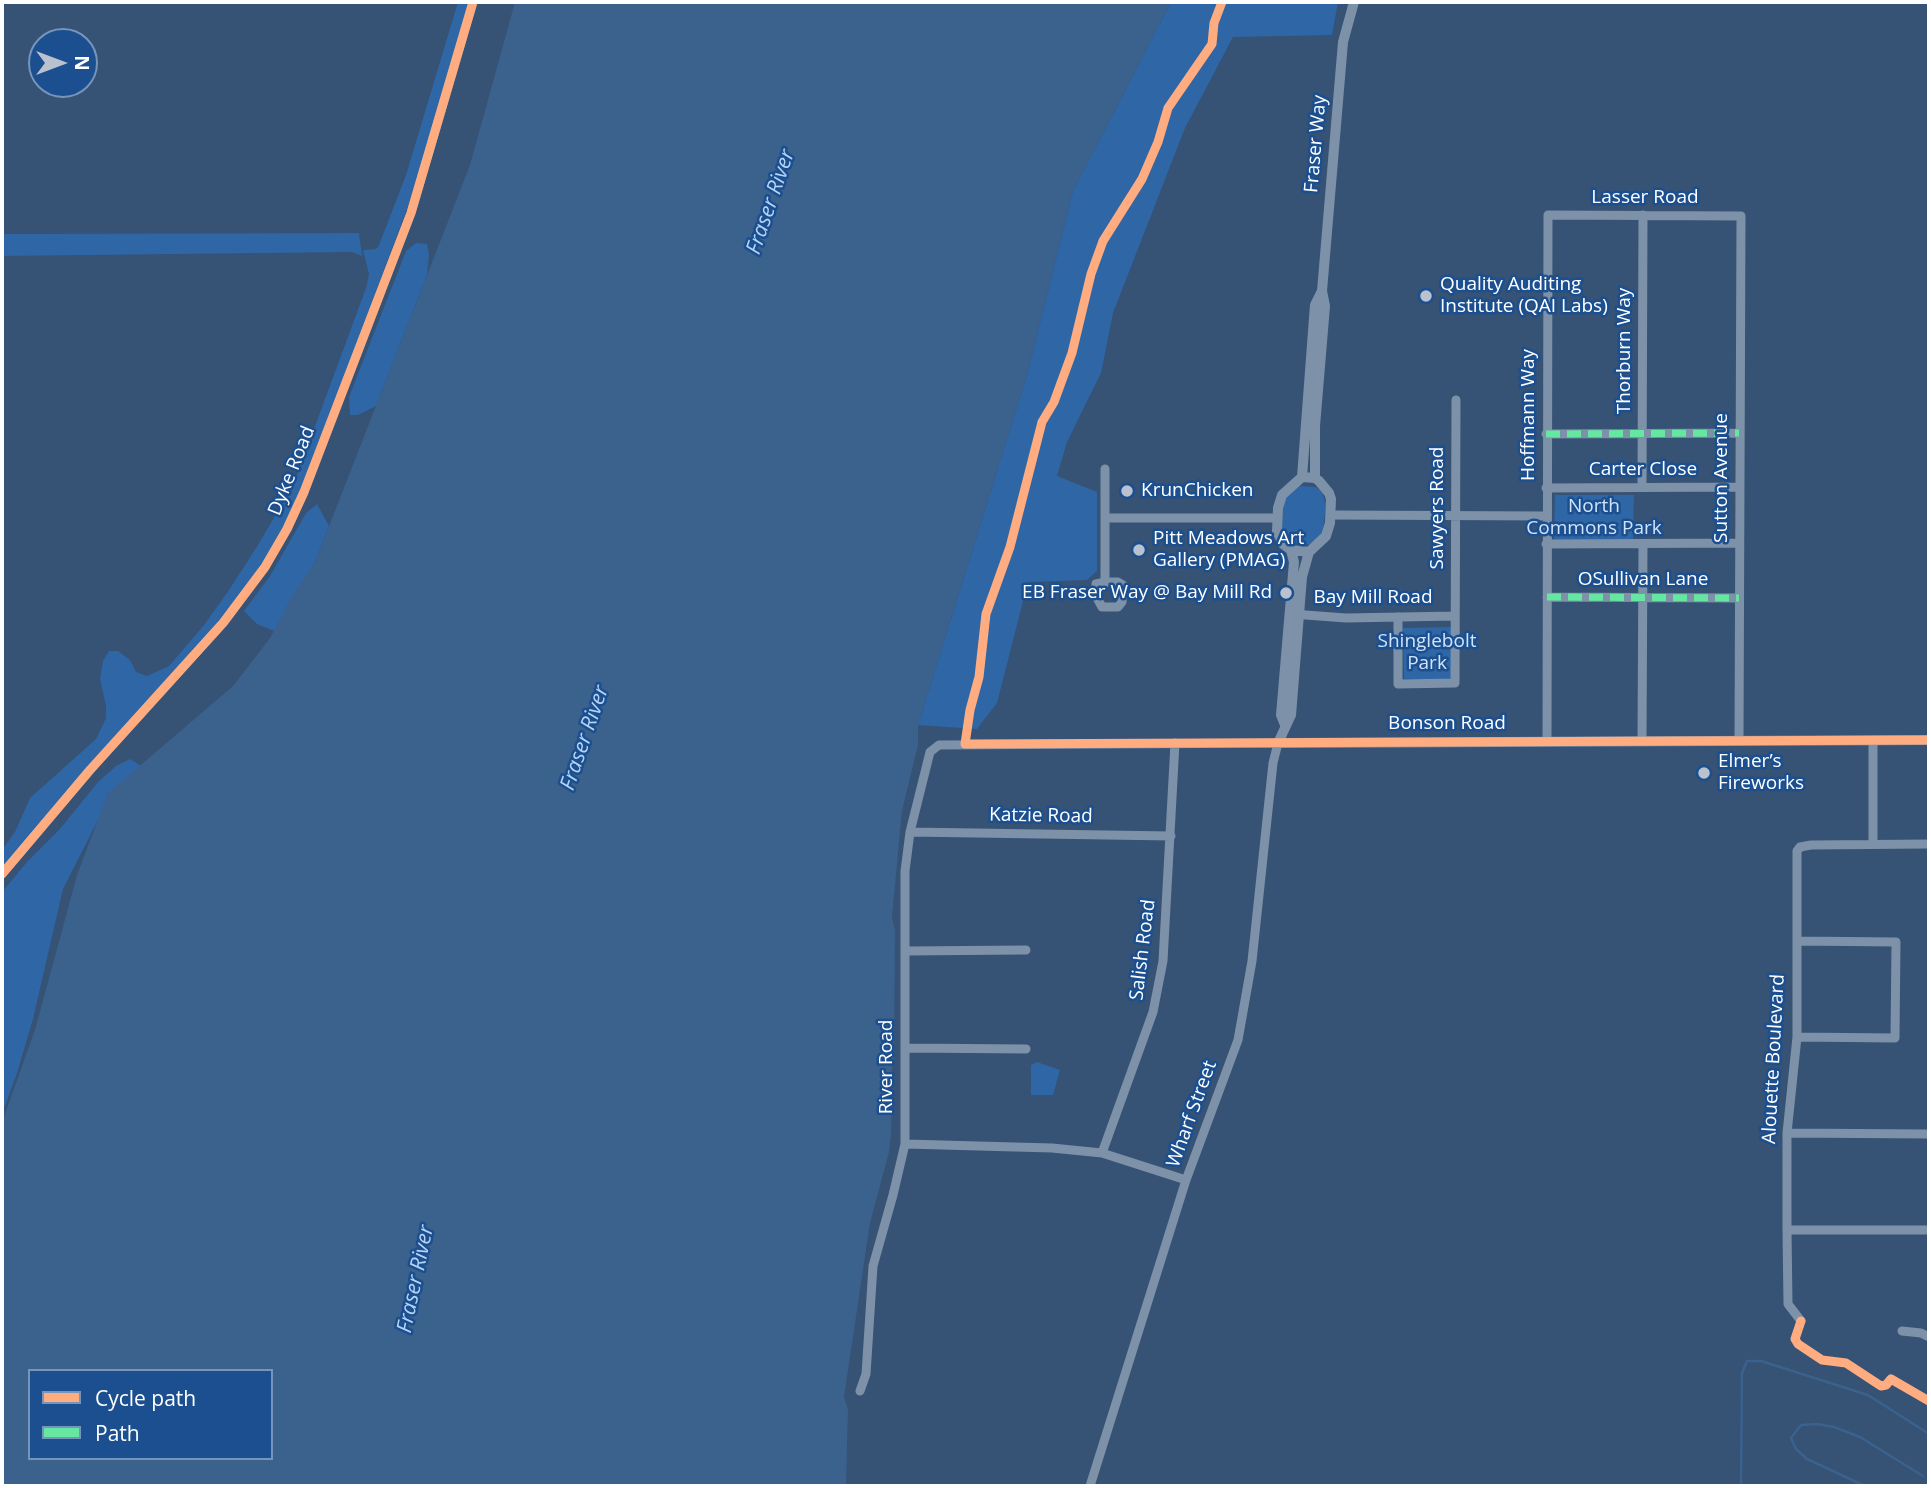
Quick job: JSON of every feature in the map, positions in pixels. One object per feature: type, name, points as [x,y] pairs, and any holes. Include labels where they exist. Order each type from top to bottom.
[{"type":"street","name":"Dyke Road","points":[[2,874],[90,771],[223,624],[265,567],[287,529],[304,492],[411,213],[473,2]]},
{"type":"street","name":"Fraser Way","points":[[1315,478],[1315,426],[1325,306],[1322,291],[1343,42],[1354,2]]},
{"type":"street","name":"Lasser Road","points":[[1548,215],[1741,216]]},
{"type":"street","name":"Hoffmann Way","points":[[1546,741],[1548,215]]},
{"type":"street","name":"Thorburn Way","points":[[1642,486],[1643,215]]},
{"type":"street","name":"Sutton Avenue","points":[[1739,740],[1741,216]]},
{"type":"street","name":"Fraser Way","points":[[1302,477],[1315,305],[1322,291]]},
{"type":"street","name":"Sawyers Road","points":[[1398,617],[1398,684],[1455,683],[1456,400]]},
{"type":"street","points":[[1546,433],[1739,433]]},
{"type":"street","points":[[1105,469],[1105,582]]},
{"type":"street","points":[[1278,743],[1285,725],[1282,715],[1302,577],[1309,552],[1326,536],[1331,515],[1329,493],[1315,478],[1302,477],[1282,495],[1277,518],[1279,537],[1291,550],[1294,562],[1295,614]]},
{"type":"street","name":"Carter Close","points":[[1546,488],[1739,487]]},
{"type":"street","points":[[1331,515],[1546,516]]},
{"type":"street","points":[[1105,518],[1277,518]]},
{"type":"street","points":[[1546,544],[1739,543]]},
{"type":"street","points":[[1642,741],[1643,544]]},
{"type":"street","points":[[1291,550],[1309,552]]},
{"type":"street","name":"OSullivan Lane","points":[[1546,597],[1739,597]]},
{"type":"street","name":"Bay Mill Road","points":[[1295,614],[1346,618],[1455,616]]},
{"type":"street","points":[[1873,740],[1873,844],[1929,844]]},
{"type":"street","name":"Bonson Road","points":[[939,745],[1929,740]]},
{"type":"street","name":"Salish Road","points":[[1102,1153],[1153,1012],[1166,941],[1174,743]]},
{"type":"street","name":"Wharf Street","points":[[1090,1486],[1186,1180],[1238,1040],[1246,1004],[1273,763],[1278,743]]},
{"type":"street","name":"River Road","points":[[860,1391],[866,1374],[873,1266],[905,1144],[904,894],[910,832],[930,752],[939,745]]},
{"type":"street","name":"Katzie Road","points":[[910,832],[1171,836]]},
{"type":"street","name":"Alouette Boulevard","points":[[1801,1321],[1788,1304],[1787,1230],[1787,1133],[1797,1037],[1796,857],[1800,848],[1811,845],[1873,844]]},
{"type":"street","points":[[1797,941],[1896,942],[1895,1038],[1797,1037]]},
{"type":"street","points":[[905,951],[1026,950]]},
{"type":"street","points":[[905,1048],[1026,1049]]},
{"type":"street","points":[[1787,1133],[1929,1134]]},
{"type":"street","points":[[905,1144],[1052,1147],[1102,1153],[1186,1180]]},
{"type":"street","points":[[1787,1230],[1929,1230]]},
{"type":"street","points":[[1902,1331],[1921,1333],[1929,1337]]},
{"type":"green space","points":[[458,2],[469,2],[414,190],[299,496],[285,524],[267,557],[208,635],[139,709],[2,867],[2,850],[15,832],[30,798],[96,739],[106,718],[100,679],[103,661],[109,651],[118,651],[130,660],[136,672],[147,676],[169,666],[229,590],[294,483],[366,288],[369,274],[363,250],[376,249],[379,245],[406,175]]},
{"type":"green space","points":[[1171,2],[1338,2],[1332,35],[1233,37],[1185,128],[1113,313],[1101,373],[1067,442],[1057,476],[1097,492],[1097,571],[1087,580],[1028,582],[997,703],[977,729],[918,725],[1027,375],[1073,191]]},
{"type":"green space","points":[[359,233],[362,256],[352,252],[2,256],[2,234]]},
{"type":"green space","points":[[416,243],[427,244],[427,275],[376,406],[358,415],[350,415],[349,397],[406,251]]},
{"type":"green space","points":[[1300,486],[1316,487],[1322,492],[1326,505],[1320,537],[1304,545],[1287,541],[1281,527],[1284,501],[1288,494]]},
{"type":"green space","name":"North Commons Park","points":[[1555,495],[1634,495],[1633,541],[1554,541]]},
{"type":"green space","points":[[317,504],[329,526],[315,562],[274,631],[257,624],[244,611],[270,576],[306,513]]},
{"type":"green space","name":"Shinglebolt Park","points":[[1451,627],[1452,679],[1404,679],[1403,628]]},
{"type":"green space","points":[[130,759],[141,766],[98,820],[63,889],[33,1019],[2,1114],[2,892],[59,830],[98,782],[116,766]]},
{"type":"green space","points":[[1037,1062],[1060,1070],[1053,1095],[1031,1095],[1031,1065]]},
{"type":"water","name":"Fraser River","points":[[515,2],[1171,2],[1073,191],[1027,375],[918,725],[918,745],[902,811],[892,917],[895,930],[894,1058],[889,1085],[892,1096],[891,1135],[870,1223],[844,1397],[848,1409],[846,1486],[2,1486],[2,1122],[35,1030],[77,875],[108,793],[233,686],[270,638],[291,598],[315,562],[470,165]]},
{"type":"waterway","points":[[1741,1486],[1742,1373],[1747,1361],[1761,1361],[1868,1395],[1929,1434]]},
{"type":"waterway","points":[[1865,1486],[1807,1459],[1796,1449],[1791,1438],[1801,1425],[1834,1427],[1860,1437],[1923,1476]]},
{"type":"marked path","points":[[1546,434],[1739,433]]},
{"type":"marked path","points":[[1547,597],[1739,598]]},
{"type":"cycle path","points":[[2,874],[90,770],[223,623],[265,567],[287,529],[304,492],[411,213],[473,2]]},
{"type":"cycle path","points":[[1222,2],[1214,23],[1212,44],[1168,108],[1158,142],[1142,179],[1103,241],[1091,274],[1072,353],[1054,402],[1042,422],[1010,547],[986,614],[979,677],[965,744],[1929,740]]},
{"type":"cycle path","points":[[1801,1321],[1795,1339],[1798,1344],[1822,1360],[1846,1363],[1881,1386],[1891,1379],[1929,1401]]},
{"type":"place","name":"Quality Auditing Institute (QAI Labs)","points":[[1426,296]]},
{"type":"place","name":"KrunChicken","points":[[1127,491]]},
{"type":"place","name":"Pitt Meadows Art Gallery (PMAG)","points":[[1139,550]]},
{"type":"place","name":"EB Fraser Way @ Bay Mill Rd","points":[[1286,593]]},
{"type":"place","name":"Elmer’s Fireworks","points":[[1704,773]]}]
